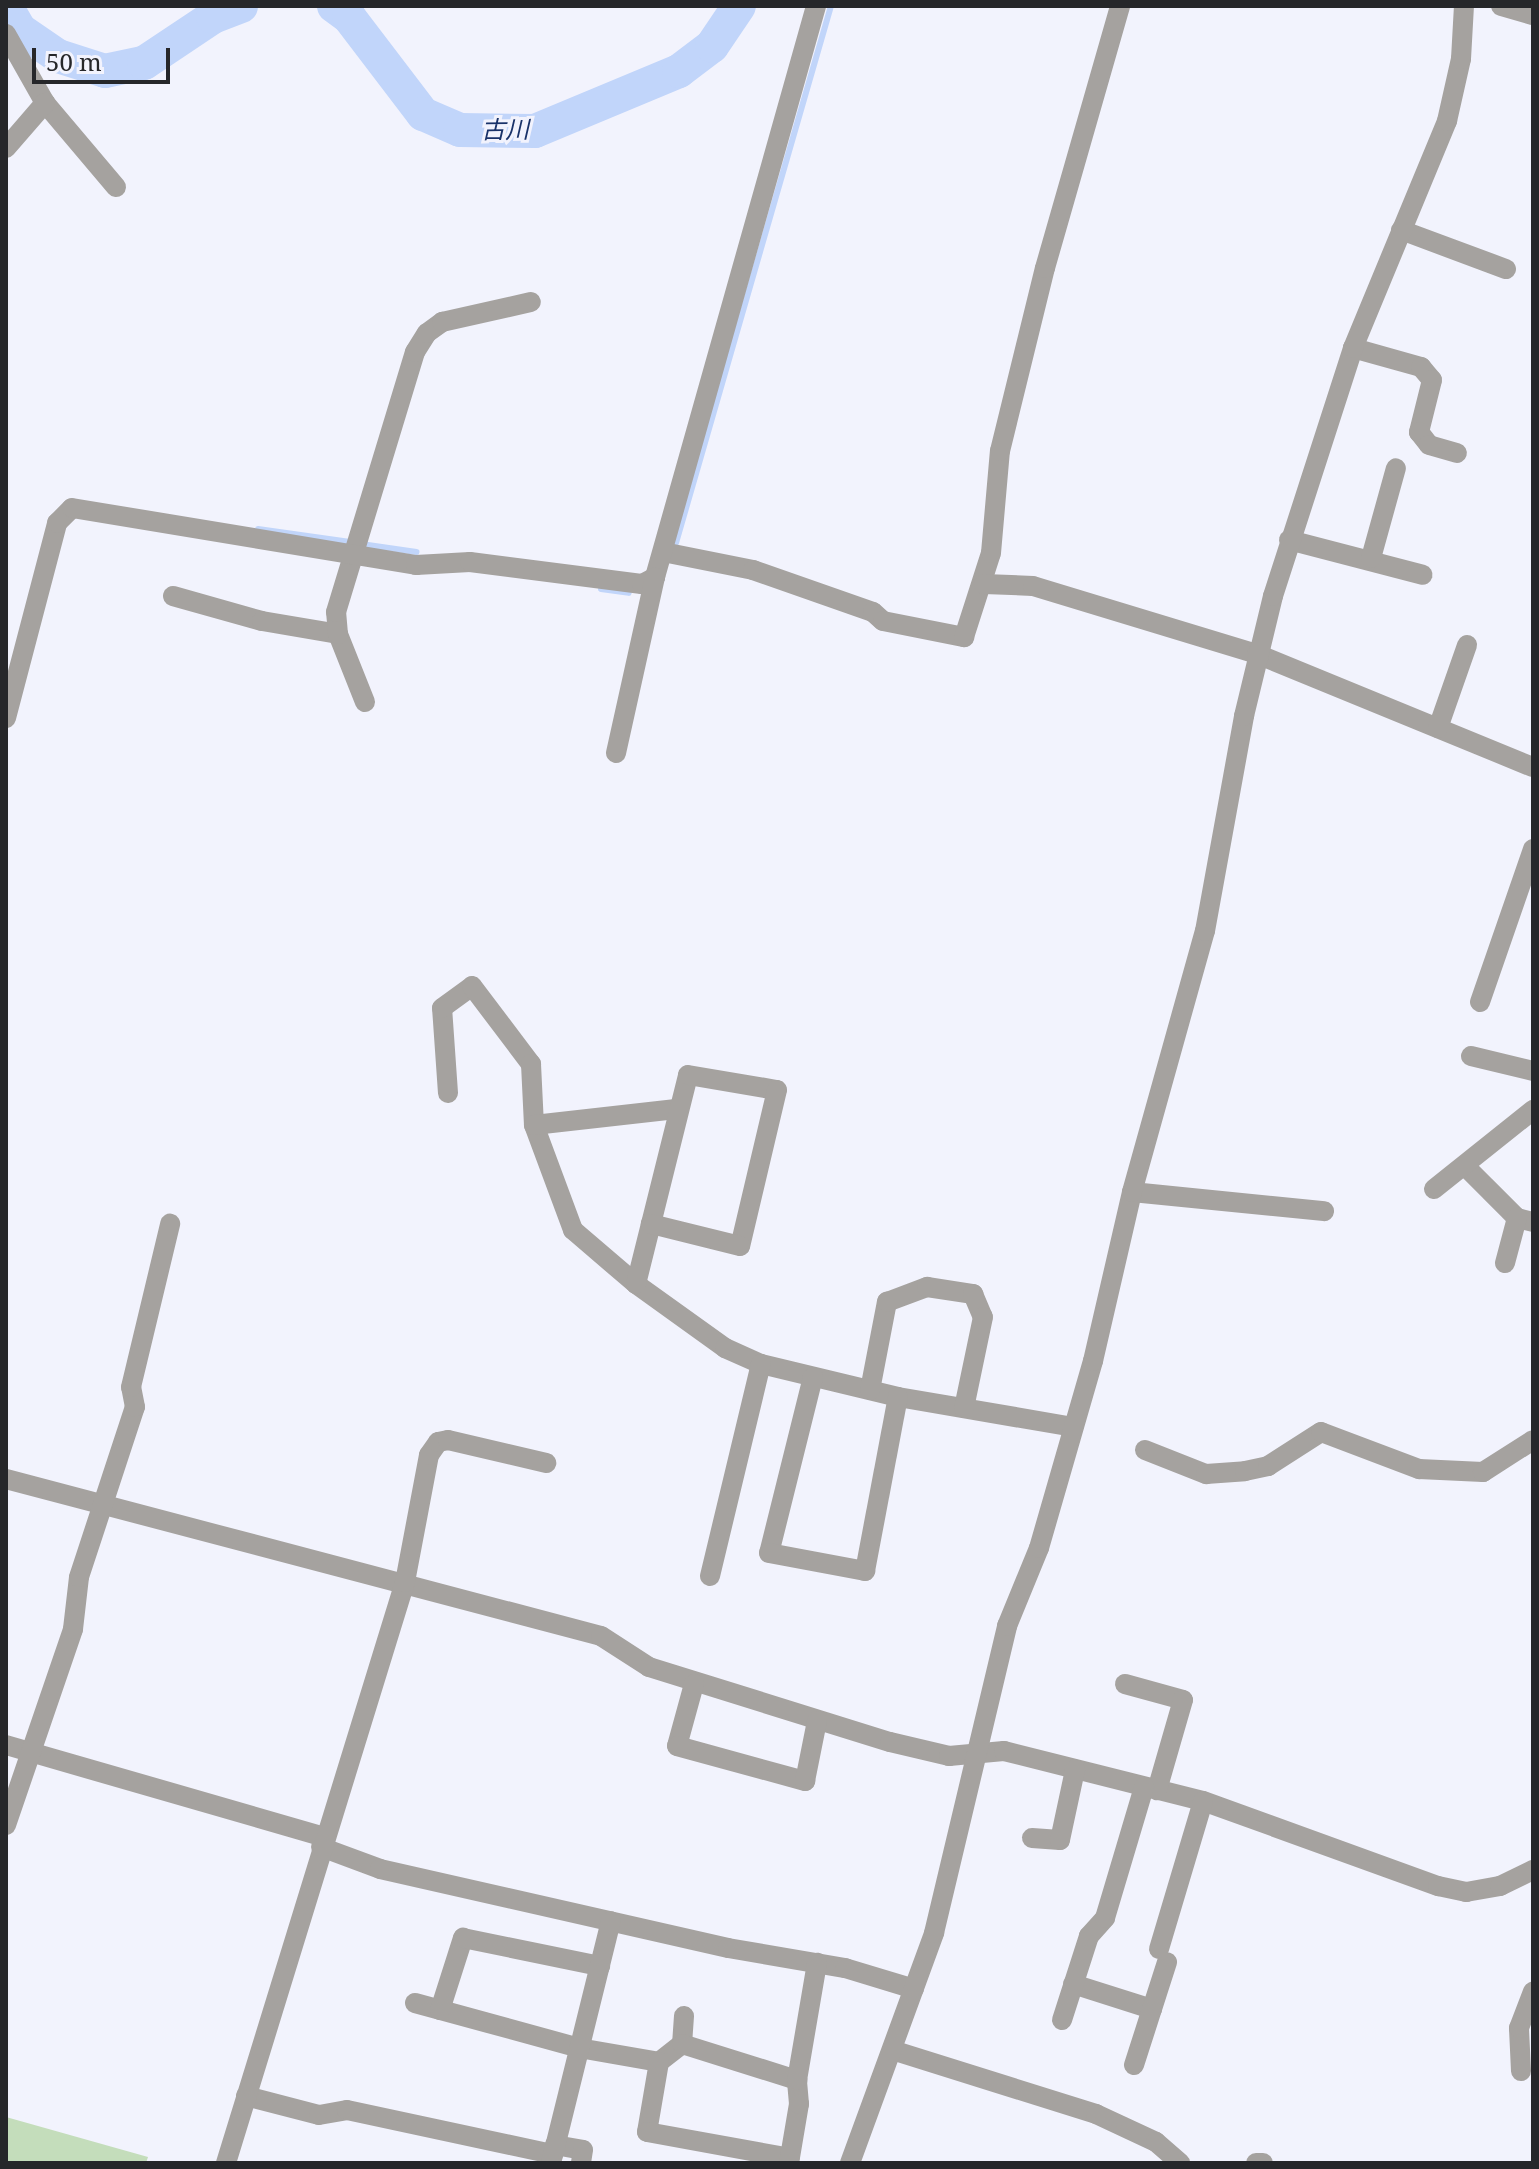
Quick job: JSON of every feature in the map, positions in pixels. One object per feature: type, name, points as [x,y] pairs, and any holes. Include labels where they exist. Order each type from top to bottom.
[{"type":"street","points":[[616,753],[655,577],[816,6]]},
{"type":"street","points":[[663,552],[753,570],[873,612],[883,621],[964,637],[984,584],[1000,451],[1075,149],[1120,6]]},
{"type":"street","points":[[850,2163],[934,1933],[1007,1626],[1039,1548],[1073,1427],[1132,1192],[1205,931],[1257,654],[1289,540],[1353,348],[1456,94],[1464,6]]},
{"type":"street","points":[[1501,6],[1533,15]]},
{"type":"street","points":[[6,34],[45,103],[116,187]]},
{"type":"street","points":[[6,148],[45,103]]},
{"type":"street","points":[[1401,230],[1506,269]]},
{"type":"street","points":[[365,702],[338,634],[336,612],[415,352],[427,333],[442,322],[531,302]]},
{"type":"street","points":[[1353,348],[1421,367],[1432,380],[1419,432],[1429,445],[1457,453]]},
{"type":"street","points":[[1371,558],[1396,468]]},
{"type":"street","points":[[6,718],[57,523],[72,508],[416,565],[470,562],[642,584],[655,577]]},
{"type":"street","points":[[1289,540],[1328,553],[1371,558],[1423,575]]},
{"type":"street","points":[[984,584],[1033,586],[1257,654],[1533,767]]},
{"type":"street","points":[[173,596],[262,621],[338,634]]},
{"type":"street","points":[[1438,728],[1467,645]]},
{"type":"street","points":[[1480,1002],[1533,849]]},
{"type":"street","points":[[448,1093],[442,1008],[472,986],[531,1064],[534,1125],[573,1230],[636,1284],[725,1348],[761,1364],[898,1397],[1073,1427]]},
{"type":"street","points":[[1471,1056],[1533,1071]]},
{"type":"street","points":[[636,1284],[676,1109],[688,1075],[777,1090],[740,1246],[651,1224]]},
{"type":"street","points":[[534,1125],[676,1109]]},
{"type":"street","points":[[1434,1189],[1533,1110]]},
{"type":"street","points":[[1465,1166],[1525,1220],[1505,1263]]},
{"type":"street","points":[[1132,1192],[1324,1211]]},
{"type":"street","points":[[6,1825],[73,1629],[79,1577],[135,1407],[131,1387],[170,1224]]},
{"type":"street","points":[[870,1390],[887,1302],[927,1287],[973,1294],[983,1317],[964,1408]]},
{"type":"street","points":[[710,1576],[761,1364]]},
{"type":"street","points":[[813,1377],[769,1553],[865,1571],[898,1397]]},
{"type":"street","points":[[1145,1450],[1206,1474],[1245,1471],[1268,1466],[1321,1432],[1419,1469],[1483,1472],[1533,1440]]},
{"type":"street","points":[[226,2163],[405,1582],[417,1500],[429,1455],[438,1442],[546,1463]]},
{"type":"street","points":[[6,1479],[601,1636],[649,1667],[694,1684],[817,1721],[949,1756],[1004,1751],[1203,1801],[1466,1892],[1500,1886],[1533,1870]]},
{"type":"street","points":[[694,1684],[677,1746],[805,1781],[817,1721]]},
{"type":"street","points":[[1062,2020],[1089,1936],[1105,1918],[1183,1700],[1125,1684]]},
{"type":"street","points":[[6,1745],[323,1842],[380,1869],[817,1963],[914,1989]]},
{"type":"street","points":[[1032,1838],[1060,1840],[1075,1770]]},
{"type":"street","points":[[1134,2065],[1152,2009],[1203,1801]]},
{"type":"street","points":[[553,2154],[611,1921]]},
{"type":"street","points":[[440,2010],[463,1938],[600,1966]]},
{"type":"street","points":[[684,2016],[682,2044],[659,2062],[647,2132],[790,2161],[799,2104],[797,2080],[817,1963]]},
{"type":"street","points":[[1073,1984],[1152,2009]]},
{"type":"street","points":[[415,2003],[579,2048],[659,2062]]},
{"type":"street","points":[[1521,2071],[1531,2003]]},
{"type":"street","points":[[682,2044],[797,2080]]},
{"type":"street","points":[[892,2050],[1060,2101],[1156,2142],[1180,2163]]},
{"type":"street","points":[[246,2096],[319,2115],[347,2110],[553,2154],[583,2150],[581,2163]]},
{"type":"street","points":[[1151,2163],[1156,2142]]},
{"type":"street","points":[[1256,2163],[1263,2163]]},
{"type":"green space","points":[[6,2117],[148,2157],[146,2163],[6,2163]]},
{"type":"waterway","name":"古川","points":[[6,6],[20,30],[58,56],[105,71],[144,63],[213,17],[241,6]]},
{"type":"waterway","name":"古川","points":[[334,6],[349,17],[423,114],[460,130],[535,131],[679,71],[712,46],[739,6]]},
{"type":"waterway","points":[[676,543],[831,6]]},
{"type":"waterway","points":[[258,529],[350,542]]},
{"type":"waterway","points":[[368,545],[416,552]]},
{"type":"waterway","points":[[601,589],[629,593]]}]
